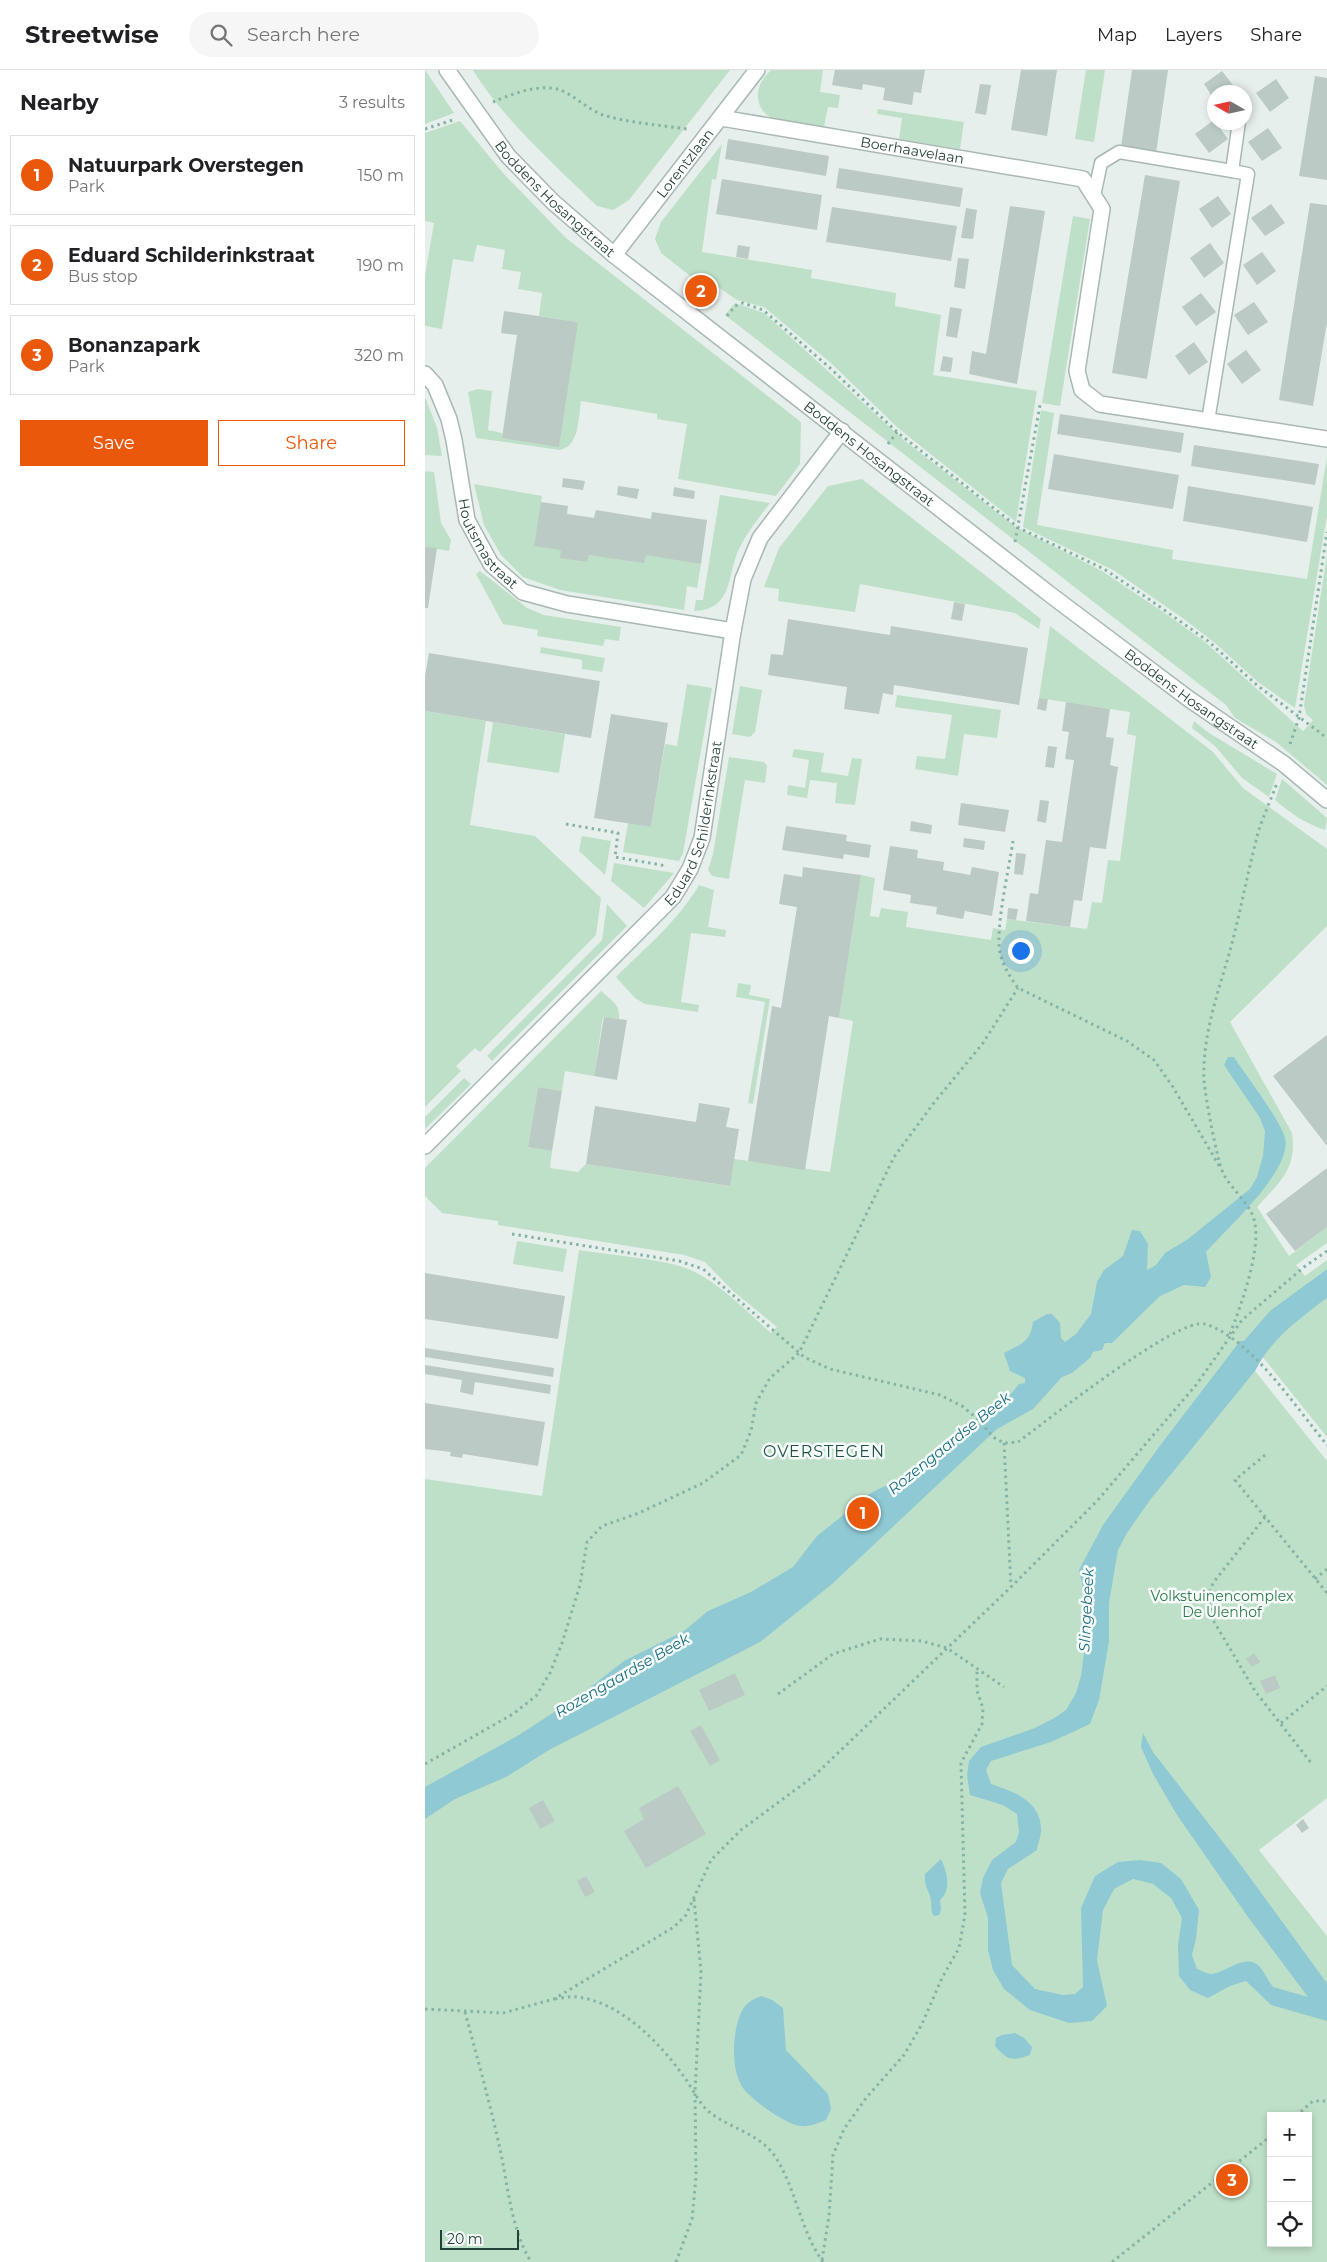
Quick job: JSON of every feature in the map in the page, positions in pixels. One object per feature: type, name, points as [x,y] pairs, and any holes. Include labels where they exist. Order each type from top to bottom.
[{"type":"street","name":"Boddens Hosangstraat","points":[[447,70],[507,156],[553,202],[614,255],[1189,699],[1284,764],[1327,800]]},
{"type":"street","name":"Lorentzlaan","points":[[614,255],[757,70]]},
{"type":"street","name":"Boerhaavelaan","points":[[721,118],[1083,179],[1103,209],[1077,371],[1082,390],[1100,404],[1327,439]]},
{"type":"street","name":"Houtsmastraat","points":[[425,374],[435,385],[449,419],[467,520],[491,564],[523,592],[567,604],[733,631]]},
{"type":"street","name":"Eduard Schilderinkstraat","points":[[425,1146],[673,897],[690,869],[702,838],[733,631],[743,579],[760,538],[842,431]]},
{"type":"lane","points":[[1232,171],[1238,130]]},
{"type":"lane","points":[[1094,196],[1101,163],[1119,152],[1249,174],[1208,421]]},
{"type":"path","points":[[425,129],[504,97],[541,88],[561,90],[581,104],[603,114],[637,122],[709,132]]},
{"type":"path","points":[[715,333],[735,306],[743,303],[763,310],[830,368],[897,432],[1019,528],[1104,569],[1143,594],[1208,641],[1258,686],[1327,738]]},
{"type":"path","points":[[1010,562],[1019,528],[1039,405]]},
{"type":"path","points":[[1284,764],[1299,718],[1327,532]]},
{"type":"path","points":[[1223,1172],[1204,1081],[1209,1025],[1231,946],[1259,831],[1270,804]]},
{"type":"path","points":[[566,824],[618,833],[615,857],[690,869]]},
{"type":"path","points":[[1013,841],[999,937],[1005,967],[1018,988],[1127,1041],[1154,1060],[1173,1087],[1236,1194],[1251,1211],[1255,1225],[1254,1250],[1243,1300],[1229,1337]]},
{"type":"path","points":[[425,1764],[513,1714],[536,1696],[550,1673],[562,1643],[581,1585],[587,1542],[602,1526],[639,1514],[703,1483],[741,1455],[751,1431],[755,1403],[770,1378],[799,1353],[894,1157],[933,1104],[983,1043],[1018,988]]},
{"type":"path","points":[[513,1234],[679,1261],[703,1269],[799,1353],[830,1369],[940,1395],[962,1406],[979,1420],[993,1437],[1005,1444],[1018,1442],[1128,1362],[1187,1326],[1203,1323],[1238,1343],[1260,1363],[1327,1446]]},
{"type":"path","points":[[554,1999],[674,1927],[686,1915],[711,1860],[741,1830],[813,1776],[1011,1587],[1097,1501],[1196,1385],[1242,1320],[1304,1267],[1327,1251]]},
{"type":"path","points":[[1005,1444],[1011,1587]]},
{"type":"path","points":[[1265,1455],[1235,1480],[1327,1594]]},
{"type":"path","points":[[1265,1517],[1213,1584],[1208,1596],[1213,1620],[1255,1691],[1312,1764]]},
{"type":"path","points":[[1315,1579],[1327,1569]]},
{"type":"path","points":[[778,1694],[833,1654],[880,1640],[922,1641],[947,1648],[1004,1687]]},
{"type":"path","points":[[822,2261],[829,2216],[833,2156],[844,2129],[866,2098],[904,2055],[922,2024],[942,1978],[959,1948],[965,1915],[961,1763],[982,1724],[983,1708],[977,1691],[977,1669]]},
{"type":"path","points":[[1281,1723],[1327,1686]]},
{"type":"path","points":[[676,2262],[692,2219],[696,2177],[695,2093],[701,1972],[694,1898]]},
{"type":"path","points":[[425,2009],[503,2013],[554,1999],[577,1997],[606,2006],[629,2020],[665,2052],[707,2110],[729,2126],[754,2136],[773,2155],[822,2261]]},
{"type":"path","points":[[465,2012],[500,2148],[511,2208],[525,2251],[531,2262]]},
{"type":"path","points":[[1301,2112],[1313,2101],[1327,2101]]},
{"type":"path","points":[[1111,2262],[1267,2139]]},
{"type":"green space","points":[[425,70],[454,113],[425,124]]},
{"type":"green space","points":[[473,70],[730,70],[629,200],[613,210],[597,206],[548,158],[499,106]]},
{"type":"green space","points":[[771,70],[823,70],[820,92],[840,95],[838,108],[828,107],[824,127],[783,122],[766,114],[758,98],[758,90],[761,82]]},
{"type":"green space","points":[[1086,70],[1105,70],[1094,142],[1075,139]]},
{"type":"green space","points":[[878,109],[964,122],[960,149],[899,139],[902,118],[877,114]]},
{"type":"green space","points":[[460,121],[503,173],[566,238],[801,422],[800,464],[776,496],[678,479],[687,424],[657,419],[657,414],[581,401],[575,437],[567,447],[560,450],[476,438],[468,392],[478,389],[492,391],[488,430],[502,433],[502,436],[578,322],[539,316],[542,293],[518,289],[521,272],[502,269],[505,250],[477,245],[473,262],[453,259],[442,329],[425,326],[425,276],[434,223],[425,221],[425,133]]},
{"type":"green space","points":[[722,144],[716,180],[712,179],[702,252],[812,270],[811,278],[896,293],[895,306],[941,315],[933,375],[1037,391],[1016,522],[898,428],[831,363],[764,307],[737,300],[712,283],[707,289],[661,253],[655,239],[661,222]]},
{"type":"green space","points":[[1073,216],[1090,219],[1060,406],[1042,403]]},
{"type":"green space","points":[[735,303],[764,313],[905,441],[1016,527],[1102,571],[1204,641],[1303,731],[1313,720],[1306,714],[1304,705],[1327,554],[1327,785],[1276,742],[1235,718],[1226,705],[725,315]]},
{"type":"green space","points":[[425,397],[437,428],[442,456],[425,455]]},
{"type":"green space","points":[[1041,410],[1054,413],[1037,525],[1173,550],[1172,559],[1307,579],[1327,457],[1327,515],[1295,708],[1258,682],[1215,643],[1184,619],[1113,570],[1023,527]]},
{"type":"green space","points":[[425,471],[434,472],[441,523],[451,540],[449,551],[425,547]]},
{"type":"green space","points":[[862,479],[1041,619],[1039,629],[1015,613],[860,584],[855,612],[778,601],[779,589],[764,587],[779,548],[828,486]]},
{"type":"green space","points":[[474,484],[542,496],[541,502],[558,522],[701,564],[697,588],[687,586],[684,610],[560,590],[523,577],[501,555],[484,525]]},
{"type":"green space","points":[[720,495],[770,503],[741,545],[723,597],[717,604],[707,609],[694,611],[696,600],[703,600]]},
{"type":"green space","points":[[480,571],[527,608],[544,615],[621,627],[619,641],[605,639],[603,646],[537,636],[538,630],[503,624],[476,574]]},
{"type":"green space","name":"Volkstuinencomplex De Ulenhof","points":[[1050,626],[1213,752],[1243,788],[1327,849],[1327,926],[1230,1022],[1292,1133],[1292,1157],[1289,1166],[1279,1182],[1257,1207],[1289,1256],[1327,1227],[1327,1243],[1296,1265],[1305,1276],[1327,1260],[1327,1269],[1309,1282],[1242,1365],[1255,1371],[1327,1461],[1327,1798],[1259,1850],[1327,1936],[1327,1983],[1240,1865],[1327,1999],[1327,2262],[425,2262],[425,1479],[542,1496],[579,1250],[654,1260],[693,1271],[724,1291],[771,1333],[777,1327],[733,1291],[705,1262],[684,1255],[498,1225],[498,1221],[442,1213],[425,1196],[425,1168],[601,991],[617,1006],[619,1019],[603,1017],[594,1076],[565,1071],[562,1091],[538,1087],[528,1147],[552,1151],[550,1168],[578,1172],[586,1164],[729,1186],[734,1159],[830,1172],[853,1021],[839,1018],[861,875],[875,878],[870,916],[879,917],[881,908],[908,912],[906,927],[991,940],[993,928],[1005,930],[1007,919],[1087,929],[1092,902],[1102,903],[1108,860],[1120,861],[1136,736],[1127,734],[1130,712],[1039,698]]},
{"type":"green space","points":[[541,647],[605,658],[602,672],[582,669],[582,660],[540,653]]},
{"type":"green space","points":[[687,684],[712,688],[683,853],[679,861],[623,852],[628,823],[651,827],[665,744],[677,746]]},
{"type":"green space","points":[[740,686],[762,690],[755,732],[750,737],[732,734]]},
{"type":"green space","points":[[897,695],[1001,710],[997,738],[964,734],[958,776],[915,769],[917,756],[945,759],[952,715],[895,707]]},
{"type":"green space","points":[[425,711],[486,721],[470,825],[535,836],[601,898],[596,935],[480,1052],[475,1048],[456,1066],[461,1071],[425,1107]]},
{"type":"green space","points":[[1194,721],[1209,733],[1277,774],[1269,797],[1242,778],[1215,746],[1192,728]]},
{"type":"green space","points":[[493,722],[565,734],[559,773],[487,762]]},
{"type":"green space","points":[[794,749],[824,753],[821,772],[848,776],[852,758],[862,759],[855,805],[835,803],[837,783],[810,780],[807,798],[787,795],[788,785],[805,788],[809,760],[792,757]]},
{"type":"green space","points":[[729,757],[764,762],[767,766],[765,783],[745,780],[729,879],[712,876],[708,870],[713,854]]},
{"type":"green space","points":[[1282,779],[1327,818],[1325,830],[1299,818],[1275,800]]},
{"type":"green space","points":[[582,836],[611,841],[605,875],[579,851]]},
{"type":"green space","points":[[614,863],[674,873],[644,908],[611,881]]},
{"type":"green space","points":[[699,885],[714,890],[708,927],[726,930],[725,937],[691,933],[681,1002],[699,1005],[698,1012],[645,1004],[635,998],[616,977],[671,922]]},
{"type":"green space","points":[[607,904],[627,926],[492,1061],[487,1056],[602,940]]},
{"type":"green space","points":[[738,983],[751,985],[749,995],[770,999],[753,1104],[748,1103],[765,1002],[736,997]]},
{"type":"green space","points":[[464,1078],[471,1084],[425,1129],[425,1117]]},
{"type":"green space","points":[[517,1241],[567,1249],[563,1272],[513,1264]]},
{"type":"green space","points":[[1327,1298],[1327,1437],[1262,1356],[1276,1339]]},
{"type":"water","name":"Rozengaardse Beek","points":[[1228,1057],[1234,1057],[1277,1120],[1285,1138],[1285,1151],[1279,1166],[1269,1182],[1206,1252],[1211,1277],[1205,1287],[1184,1285],[1160,1296],[1112,1343],[1105,1343],[1102,1350],[1093,1352],[1090,1358],[1072,1373],[1062,1377],[1033,1409],[997,1429],[832,1584],[760,1642],[549,1750],[506,1777],[455,1799],[425,1819],[425,1787],[519,1735],[579,1696],[624,1661],[684,1631],[708,1611],[751,1592],[793,1567],[817,1536],[871,1493],[907,1475],[941,1453],[957,1435],[992,1417],[1019,1384],[1025,1383],[1025,1378],[1010,1371],[1004,1353],[1024,1342],[1030,1335],[1033,1322],[1047,1314],[1052,1314],[1060,1323],[1061,1338],[1065,1342],[1076,1334],[1091,1314],[1097,1282],[1104,1270],[1123,1256],[1132,1230],[1140,1231],[1148,1244],[1147,1270],[1156,1265],[1165,1253],[1188,1239],[1250,1189],[1257,1177],[1263,1156],[1265,1131],[1260,1118],[1224,1065]]},
{"type":"water","points":[[1327,1269],[1327,1298],[1277,1339],[1255,1371],[1150,1500],[1127,1533],[1118,1550],[1109,1603],[1109,1641],[1099,1700],[1090,1724],[1051,1742],[991,1761],[986,1770],[991,1784],[1023,1798],[1030,1803],[1039,1818],[1041,1830],[1037,1850],[1008,1869],[1001,1883],[1012,1965],[1035,1989],[1063,1995],[1075,1994],[1083,1987],[1081,1908],[1095,1876],[1118,1862],[1140,1860],[1161,1863],[1181,1879],[1199,1910],[1192,1955],[1197,1969],[1211,1974],[1242,1962],[1254,1963],[1260,1967],[1273,1987],[1308,1997],[1248,1917],[1177,1815],[1153,1774],[1141,1747],[1143,1733],[1153,1752],[1240,1864],[1327,1983],[1327,2021],[1271,2005],[1246,1981],[1230,1986],[1208,1998],[1190,1990],[1179,1976],[1178,1945],[1182,1918],[1171,1898],[1153,1884],[1133,1879],[1114,1889],[1103,1910],[1097,1960],[1107,2006],[1092,2021],[1069,2023],[1030,2010],[1004,1989],[993,1970],[988,1950],[988,1918],[980,1893],[983,1878],[992,1860],[1016,1842],[1019,1832],[1017,1814],[1003,1805],[970,1795],[967,1775],[969,1761],[981,1747],[1035,1728],[1066,1710],[1076,1693],[1081,1676],[1089,1615],[1079,1570],[1103,1525],[1159,1447],[1240,1341],[1244,1341],[1270,1311]]},
{"type":"water","points":[[941,1859],[945,1869],[947,1886],[944,1896],[940,1900],[941,1910],[939,1915],[934,1916],[925,1883],[925,1874]]},
{"type":"water","points":[[761,1996],[772,2000],[783,2008],[786,2050],[828,2094],[831,2109],[826,2120],[803,2126],[786,2121],[769,2111],[743,2088],[734,2060],[737,2027],[739,2017],[745,2007],[751,2001]]},
{"type":"water","points":[[1015,2033],[1024,2038],[1032,2047],[1030,2055],[1014,2059],[1003,2055],[995,2046],[996,2038]]},
{"type":"building","points":[[835,70],[925,70],[921,93],[914,92],[912,105],[883,100],[885,88],[863,84],[862,90],[832,85]]},
{"type":"building","points":[[1021,70],[1057,70],[1047,136],[1011,130]]},
{"type":"building","points":[[1132,70],[1168,70],[1156,153],[1121,147]]},
{"type":"building","points":[[1222,71],[1233,85],[1207,85],[1207,88],[1204,84]]},
{"type":"building","points":[[1315,76],[1327,78],[1327,180],[1299,176]]},
{"type":"building","points":[[1276,79],[1289,98],[1270,112],[1256,93]]},
{"type":"building","points":[[980,84],[991,85],[986,115],[975,113]]},
{"type":"building","points":[[1207,125],[1207,130],[1221,130],[1228,139],[1209,153],[1195,134]]},
{"type":"building","points":[[1268,128],[1282,148],[1262,161],[1248,142]]},
{"type":"building","points":[[728,139],[829,156],[826,176],[725,159]]},
{"type":"building","points":[[839,168],[963,188],[960,207],[836,188]]},
{"type":"building","points":[[1145,175],[1180,181],[1147,379],[1112,373]]},
{"type":"building","points":[[722,179],[822,195],[817,230],[716,214]]},
{"type":"building","points":[[1218,196],[1231,214],[1212,228],[1199,209]]},
{"type":"building","points":[[1310,203],[1327,205],[1327,322],[1313,406],[1279,400]]},
{"type":"building","points":[[1271,204],[1285,223],[1265,236],[1251,218]]},
{"type":"building","points":[[1010,206],[1045,211],[1017,384],[969,374],[972,351],[986,354]]},
{"type":"building","points":[[832,207],[957,226],[951,261],[826,242]]},
{"type":"building","points":[[966,208],[977,210],[973,239],[961,238]]},
{"type":"building","points":[[1210,243],[1224,263],[1204,278],[1190,258]]},
{"type":"building","points":[[738,245],[750,247],[748,259],[736,257]]},
{"type":"building","points":[[1262,252],[1276,271],[1257,285],[1243,265]]},
{"type":"building","points":[[958,258],[969,259],[965,289],[954,287]]},
{"type":"building","points":[[1201,293],[1216,312],[1196,326],[1182,307]]},
{"type":"building","points":[[1254,302],[1268,322],[1248,335],[1234,315]]},
{"type":"building","points":[[950,307],[962,309],[957,338],[946,336]]},
{"type":"building","points":[[504,311],[578,322],[559,447],[502,438],[517,335],[501,333]]},
{"type":"building","points":[[1194,342],[1208,362],[1189,375],[1175,356]]},
{"type":"building","points":[[1246,350],[1261,370],[1242,384],[1227,364]]},
{"type":"building","points":[[943,356],[953,358],[951,372],[940,371]]},
{"type":"building","points":[[1060,414],[1184,433],[1181,453],[1057,434]]},
{"type":"building","points":[[1194,445],[1319,464],[1315,485],[1191,466]]},
{"type":"building","points":[[1054,454],[1179,475],[1173,509],[1048,489]]},
{"type":"building","points":[[563,478],[585,481],[583,490],[562,487]]},
{"type":"building","points":[[618,486],[639,489],[637,499],[617,495]]},
{"type":"building","points":[[1188,486],[1313,507],[1307,542],[1183,521]]},
{"type":"building","points":[[674,487],[695,491],[694,499],[673,496]]},
{"type":"building","points":[[541,502],[568,506],[567,514],[594,518],[596,510],[651,519],[652,512],[707,520],[701,564],[646,555],[644,563],[589,555],[587,562],[560,558],[561,550],[534,546]]},
{"type":"building","points":[[425,547],[437,548],[428,608],[425,608]]},
{"type":"building","points":[[954,602],[965,604],[962,621],[951,619]]},
{"type":"building","points":[[788,619],[890,635],[891,626],[1028,648],[1019,705],[894,685],[893,695],[883,693],[879,714],[844,709],[847,687],[768,675],[771,654],[783,655]]},
{"type":"building","points":[[429,653],[600,681],[591,738],[425,711],[425,676]]},
{"type":"building","points":[[1039,698],[1048,699],[1046,711],[1037,709]]},
{"type":"building","points":[[1066,702],[1110,709],[1106,737],[1114,738],[1110,765],[1118,767],[1106,849],[1090,847],[1082,901],[1074,900],[1070,927],[1026,921],[1030,893],[1038,894],[1046,840],[1062,842],[1074,760],[1065,759],[1069,732],[1062,731]]},
{"type":"building","points":[[611,714],[668,723],[651,827],[594,818]]},
{"type":"building","points":[[1048,746],[1057,747],[1054,768],[1045,767]]},
{"type":"building","points":[[1040,800],[1049,801],[1046,823],[1037,821]]},
{"type":"building","points":[[961,803],[1009,810],[1005,832],[958,825]]},
{"type":"building","points":[[911,821],[932,825],[931,834],[910,831]]},
{"type":"building","points":[[786,826],[847,835],[846,841],[871,845],[869,858],[844,854],[843,859],[782,850]]},
{"type":"building","points":[[964,838],[985,841],[984,850],[963,847]]},
{"type":"building","points":[[890,846],[918,850],[917,858],[944,862],[943,870],[970,875],[972,867],[999,872],[992,916],[965,911],[963,919],[936,914],[937,907],[910,903],[911,895],[883,890]]},
{"type":"building","points":[[1016,853],[1026,854],[1023,875],[1014,874]]},
{"type":"building","points":[[803,867],[861,875],[839,1018],[829,1016],[805,1170],[748,1161],[772,1006],[781,1008],[797,907],[779,904],[784,874],[802,877]]},
{"type":"building","points":[[1008,908],[1018,909],[1016,920],[1007,919]]},
{"type":"building","points":[[604,1017],[627,1020],[617,1080],[594,1076]]},
{"type":"building","points":[[1327,1035],[1327,1146],[1273,1076]]},
{"type":"building","points":[[538,1087],[562,1091],[552,1151],[528,1147]]},
{"type":"building","points":[[699,1103],[730,1108],[726,1127],[739,1129],[730,1186],[586,1164],[595,1106],[696,1122]]},
{"type":"building","points":[[1327,1168],[1327,1227],[1295,1251],[1266,1214]]},
{"type":"building","points":[[425,1273],[565,1296],[558,1339],[425,1319]]},
{"type":"building","points":[[425,1348],[554,1368],[553,1377],[425,1357]]},
{"type":"building","points":[[425,1365],[551,1385],[550,1394],[475,1382],[473,1395],[460,1392],[462,1380],[425,1374]]},
{"type":"building","points":[[425,1403],[545,1422],[538,1466],[463,1454],[462,1458],[450,1456],[451,1452],[425,1449]]},
{"type":"building","points":[[1254,1653],[1260,1662],[1252,1667],[1246,1659]]},
{"type":"building","points":[[735,1673],[745,1695],[709,1711],[699,1690]]},
{"type":"building","points":[[1275,1675],[1280,1688],[1266,1694],[1260,1681]]},
{"type":"building","points":[[701,1725],[720,1760],[710,1766],[690,1731]]},
{"type":"building","points":[[678,1786],[706,1834],[646,1868],[624,1831],[644,1819],[639,1808]]},
{"type":"building","points":[[543,1800],[555,1821],[540,1829],[529,1808]]},
{"type":"building","points":[[1303,1819],[1309,1828],[1302,1833],[1296,1825]]},
{"type":"building","points":[[586,1876],[595,1892],[585,1897],[577,1881]]},
{"type":"place","name":"Eduard Schilderinkstraat","points":[[701,291]]},
{"type":"place","name":"Natuurpark Overstegen","points":[[863,1513]]},
{"type":"place","name":"Bonanzapark","points":[[1232,2180]]},
{"type":"district","name":"OVERSTEGEN","points":[[824,1451]]},
{"type":"water label","name":"Slingebeek","points":[[1086,1610]]}]
